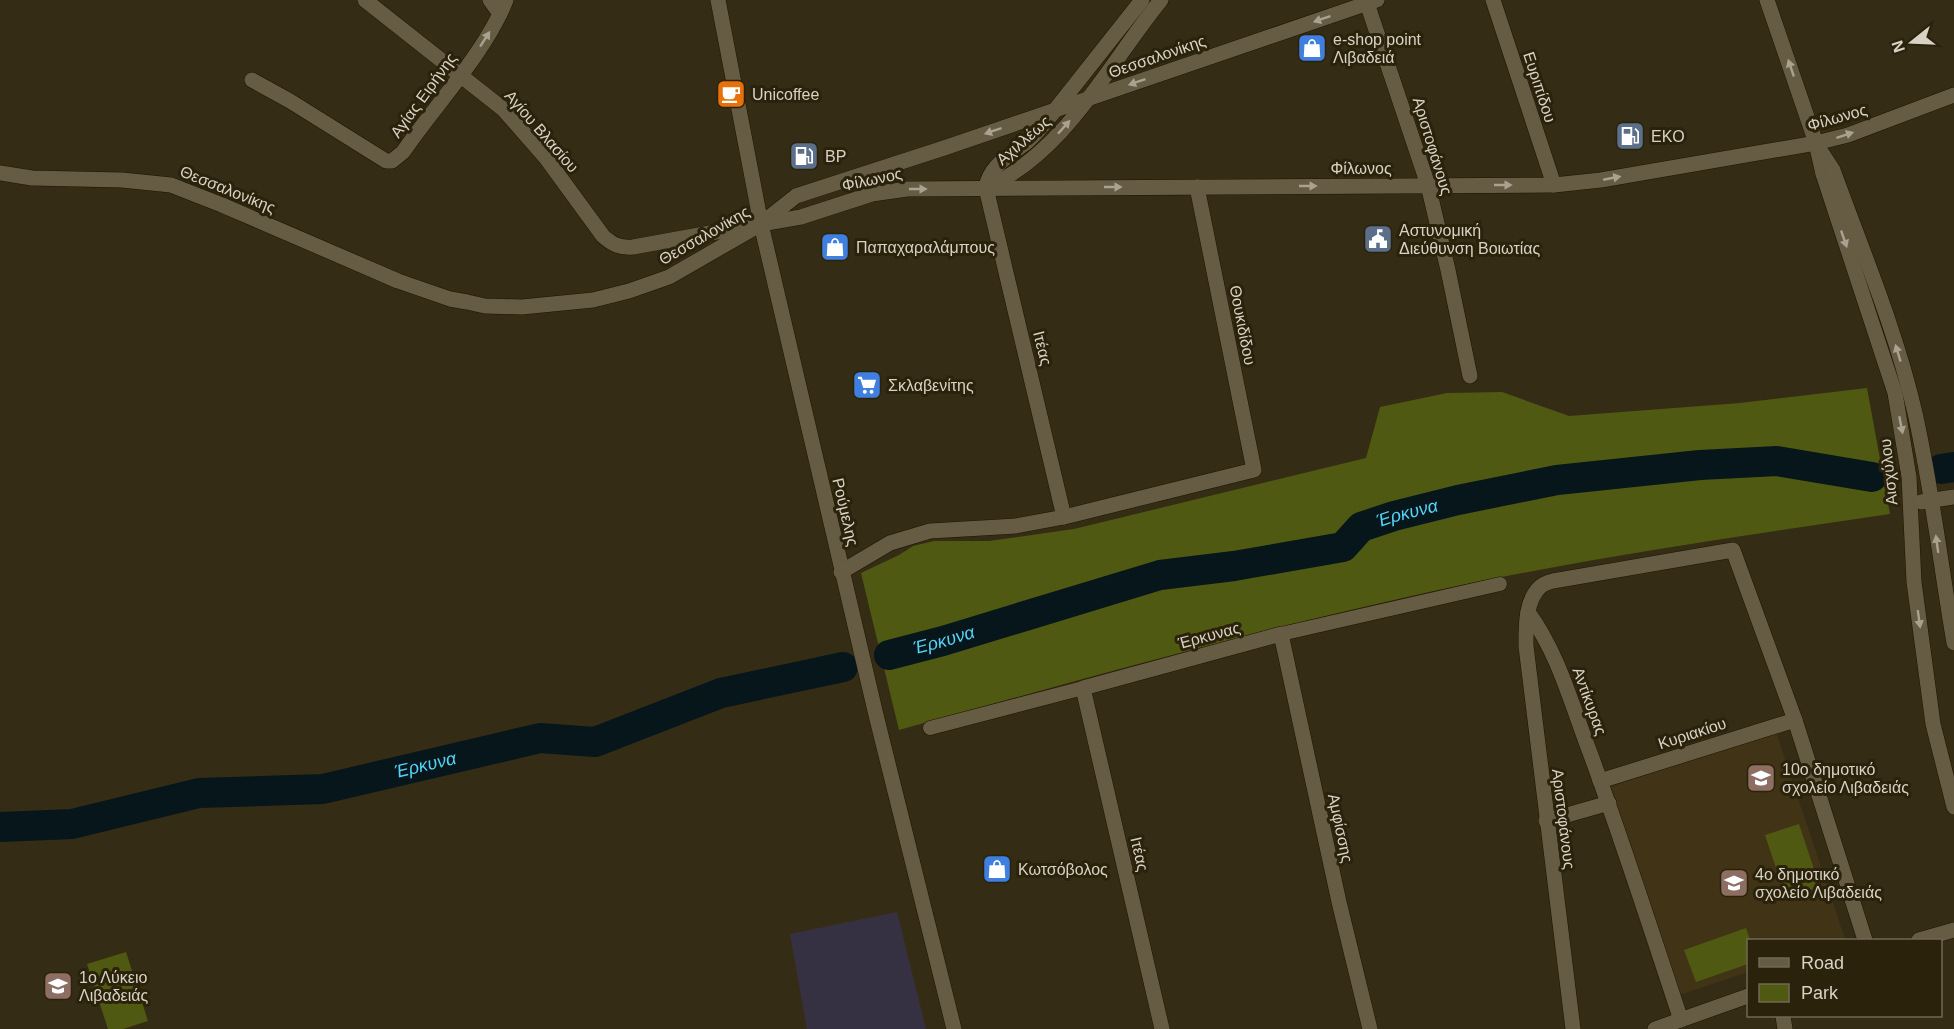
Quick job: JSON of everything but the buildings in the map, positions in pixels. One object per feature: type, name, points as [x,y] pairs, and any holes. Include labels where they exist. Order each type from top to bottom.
[{"type":"street","name":"Αγίου Βλασίου","points":[[364,0],[503,109],[546,158],[603,236],[612,244],[621,248],[661,242]]},
{"type":"street","points":[[489,0],[503,7]]},
{"type":"street","name":"Ρούμελης","points":[[718,0],[760,224],[842,572],[954,1029]]},
{"type":"street","name":"Αχιλλέως","points":[[986,188],[990,173],[1030,139],[1057,109],[1142,0]]},
{"type":"street","name":"Αχιλλέως","points":[[986,188],[1004,180],[1044,148],[1088,99],[1161,0]]},
{"type":"street","name":"Ευριπίδου","points":[[1493,0],[1554,184]]},
{"type":"street","name":"Αισχύλου","points":[[1767,0],[1816,143],[1823,174],[1895,393],[1906,453],[1914,582],[1933,724],[1954,807]]},
{"type":"street","name":"Θεσσαλονίκης","points":[[0,173],[32,178],[122,180],[171,185],[398,280],[450,299],[485,306],[522,307],[593,300],[629,291],[669,277],[760,224],[796,196],[1088,99],[1370,1]]},
{"type":"street","name":"Αριστοφάνους","points":[[1370,1],[1428,185],[1470,376]]},
{"type":"street","name":"Αγίας Ειρήνης","points":[[252,80],[291,101],[386,161],[392,161],[403,152],[460,74],[503,7]]},
{"type":"street","name":"Φίλωνος","points":[[661,242],[801,217],[889,190],[1554,184],[1601,180],[1816,143],[1848,135],[1954,95]]},
{"type":"street","name":"Αισχύλου","points":[[1816,143],[1833,170],[1892,334],[1915,412],[1954,643]]},
{"type":"street","name":"Θουκιδίδου","points":[[1064,516],[1254,470],[1197,187]]},
{"type":"street","name":"Ιτέας","points":[[986,188],[1064,516]]},
{"type":"street","points":[[1910,503],[1954,497]]},
{"type":"street","points":[[842,572],[891,543],[930,531],[1016,526],[1064,516]]},
{"type":"street","points":[[1528,612],[1533,597],[1541,586],[1553,581],[1733,550],[1795,720],[1865,939]]},
{"type":"street","name":"Έρκυνας","points":[[930,728],[1281,634],[1500,585]]},
{"type":"street","name":"Αριστοφάνους","points":[[1528,612],[1526,646],[1573,1029]]},
{"type":"street","name":"Αντίκυρας","points":[[1528,612],[1543,633],[1558,665],[1609,803],[1681,1020]]},
{"type":"street","name":"Αμφίσσης","points":[[1281,634],[1339,902],[1370,1029]]},
{"type":"street","name":"Ιτέας","points":[[1083,688],[1162,1029]]},
{"type":"street","name":"Κυριακίου","points":[[1600,781],[1795,720]]},
{"type":"street","points":[[1546,821],[1609,803]]},
{"type":"street","points":[[1922,939],[1954,930]]},
{"type":"street","points":[[1655,1029],[1747,997]]},
{"type":"shaded area","name":"4ο δημοτικό σχολείο Λιβαδειάς","points":[[1775,729],[1845,939],[1747,939],[1747,972],[1679,995],[1610,787]]},
{"type":"shaded area","points":[[897,912],[926,1029],[807,1029],[790,934]]},
{"type":"green space","points":[[1867,388],[1890,514],[1607,558],[1438,590],[1370,605],[1100,674],[899,730],[861,573],[913,546],[934,541],[989,541],[1074,529],[1366,458],[1380,407],[1447,393],[1502,392],[1569,416],[1740,403]]},
{"type":"green space","points":[[1799,824],[1820,887],[1786,898],[1765,835]]},
{"type":"green space","points":[[1746,928],[1750,939],[1747,939],[1747,964],[1696,982],[1684,950]]},
{"type":"green space","points":[[126,952],[148,1021],[123,1029],[108,1029],[87,964]]},
{"type":"waterway","name":"Έρκυνα","points":[[889,655],[943,641],[1160,575],[1234,566],[1343,547],[1361,527],[1394,516],[1458,500],[1557,480],[1700,465],[1777,461],[1872,477]]},
{"type":"waterway","name":"Έρκυνα","points":[[1941,469],[1954,467]]},
{"type":"waterway","name":"Έρκυνα","points":[[0,827],[72,824],[199,793],[323,789],[540,738],[595,742],[721,693],[843,667]]},
{"type":"place","name":"e-shop point Λιβαδειά","points":[[1312,48]]},
{"type":"place","name":"Unicoffee","points":[[731,94]]},
{"type":"place","name":"EKO","points":[[1630,136]]},
{"type":"place","name":"BP","points":[[804,156]]},
{"type":"place","name":"Αστυνομική Διεύθυνση Βοιωτίας","points":[[1378,239]]},
{"type":"place","name":"Παπαχαραλάμπους","points":[[835,247]]},
{"type":"place","name":"Σκλαβενίτης","points":[[867,385]]},
{"type":"place","name":"10ο δημοτικό σχολείο Λιβαδειάς","points":[[1761,778]]},
{"type":"place","name":"Κωτσόβολος","points":[[997,869]]},
{"type":"place","name":"4ο δημοτικό σχολείο Λιβαδειάς","points":[[1734,883]]},
{"type":"place","name":"1ο Λύκειο Λιβαδειάς","points":[[58,986]]}]
